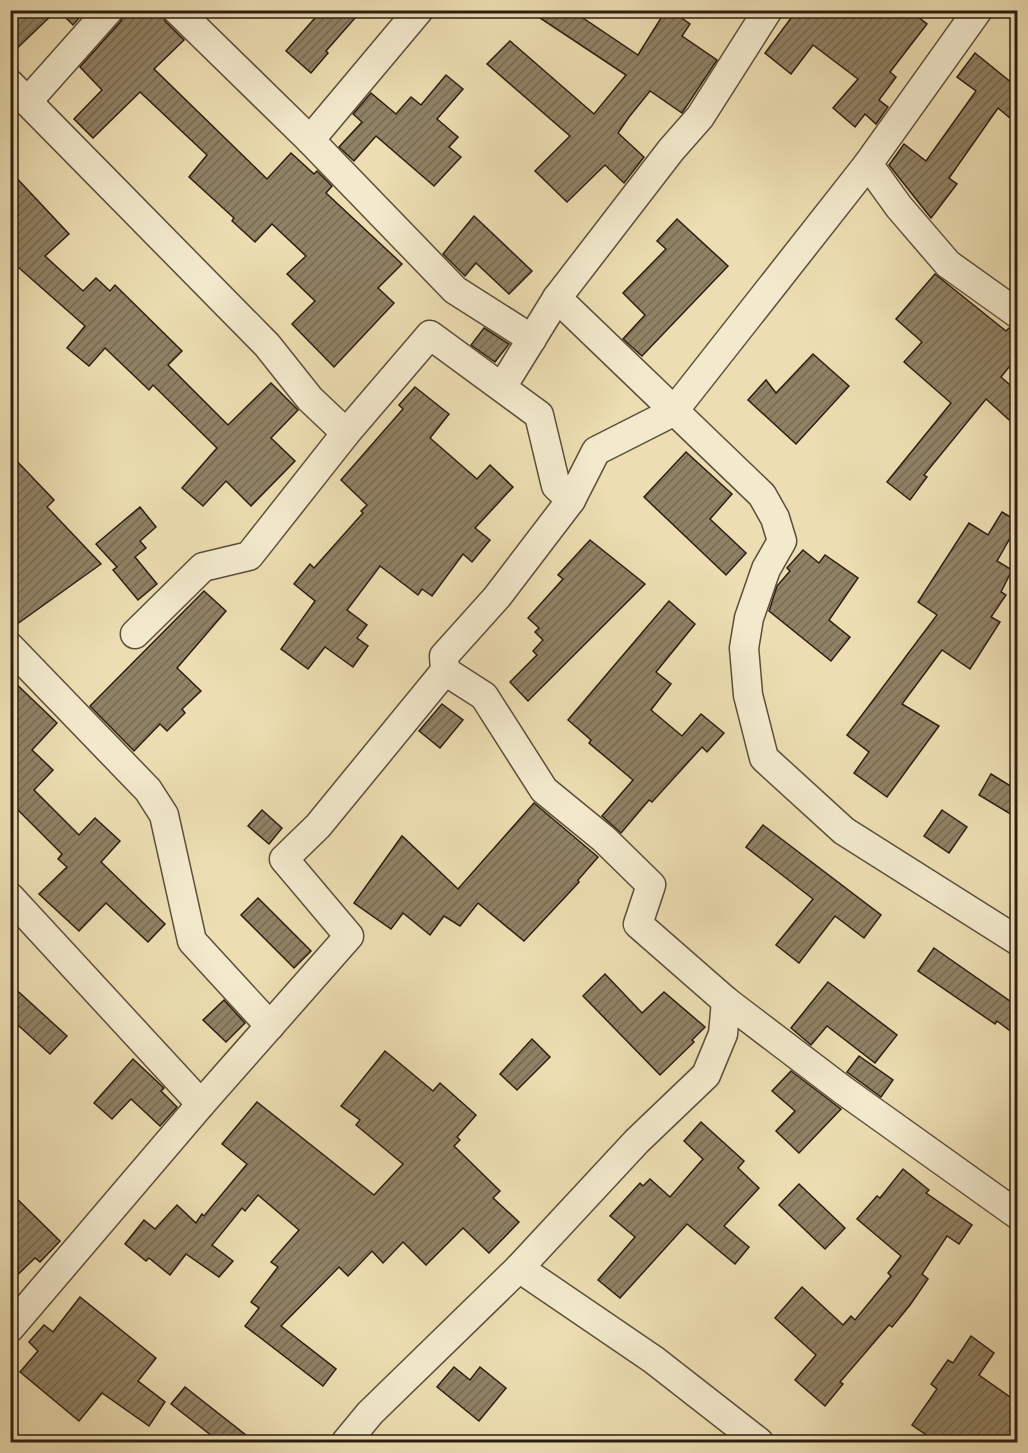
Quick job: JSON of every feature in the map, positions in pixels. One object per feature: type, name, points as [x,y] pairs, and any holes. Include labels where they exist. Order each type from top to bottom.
[{"type":"street","points":[[109,10],[19,92],[267,345],[310,399],[346,433]]},
{"type":"street","points":[[177,10],[310,140],[455,290],[532,339]]},
{"type":"street","points":[[310,140],[419,10]]},
{"type":"street","points":[[502,387],[557,298],[671,150],[700,117],[768,10]]},
{"type":"street","points":[[10,1328],[201,1104],[349,936],[284,859],[318,826],[445,671],[444,656],[497,597],[571,500],[596,451],[673,412],[868,164],[978,10]]},
{"type":"street","points":[[868,164],[899,207],[948,264],[1017,314]]},
{"type":"street","points":[[557,298],[673,412],[706,439],[762,495],[775,518],[782,541],[766,568],[748,618],[744,648],[747,695],[764,758],[844,831],[1017,941]]},
{"type":"street","points":[[135,634],[203,567],[249,556],[346,433],[430,335],[538,415],[556,486],[571,500]]},
{"type":"street","points":[[10,647],[148,790],[164,815],[192,942],[270,1026]]},
{"type":"street","points":[[445,671],[484,696],[544,790],[604,839],[651,885],[638,924],[726,1001],[843,1090],[1017,1215]]},
{"type":"street","points":[[10,897],[201,1104]]},
{"type":"street","points":[[346,1443],[370,1413],[519,1268],[637,1141],[706,1076],[723,1034],[726,1001]]},
{"type":"street","points":[[519,1268],[654,1360],[759,1443]]},
{"type":"building","points":[[19,10],[57,10],[10,55],[10,19]]},
{"type":"building","points":[[58,10],[86,10],[73,25]]},
{"type":"building","points":[[125,10],[161,10],[165,21],[184,40],[154,69],[267,179],[291,153],[314,174],[317,171],[332,186],[326,193],[402,264],[378,288],[394,303],[334,367],[292,324],[315,301],[287,274],[306,256],[272,224],[255,242],[232,221],[234,218],[189,177],[207,155],[140,92],[93,138],[74,119],[102,90],[80,67],[121,21]]},
{"type":"building","points":[[322,10],[362,10],[326,51],[328,53],[311,73],[286,51]]},
{"type":"building","points":[[528,10],[571,10],[638,55],[666,10],[670,10],[690,24],[682,36],[717,60],[682,113],[650,91],[629,117],[618,133],[644,157],[624,183],[605,165],[567,202],[535,171],[570,136],[487,64],[510,41],[594,114],[626,75]]},
{"type":"building","points":[[797,10],[909,10],[927,24],[890,72],[896,77],[879,100],[888,107],[876,124],[865,114],[855,127],[833,108],[858,79],[813,45],[791,74],[765,53]]},
{"type":"building","points":[[975,53],[1017,87],[1017,124],[998,108],[949,178],[957,184],[931,218],[889,165],[904,144],[926,161],[976,91],[957,77]]},
{"type":"building","points":[[446,75],[463,89],[437,119],[458,137],[449,147],[461,157],[434,186],[376,136],[354,161],[339,147],[362,122],[353,114],[371,93],[396,114],[411,97],[421,105]]},
{"type":"building","points":[[10,171],[69,234],[45,256],[83,291],[96,278],[110,291],[115,285],[182,351],[168,365],[228,425],[271,383],[298,410],[271,438],[295,461],[251,506],[226,481],[203,506],[182,488],[217,448],[153,385],[149,390],[105,348],[89,366],[67,348],[85,326],[10,260]]},
{"type":"building","points":[[474,216],[532,271],[509,294],[476,263],[465,276],[443,254]]},
{"type":"building","points":[[677,219],[728,266],[642,356],[623,339],[645,315],[623,293],[666,249],[657,241]]},
{"type":"building","points":[[935,274],[1006,331],[1009,328],[1017,330],[1017,357],[1001,377],[1017,391],[1017,427],[986,399],[924,475],[927,477],[910,500],[887,482],[951,403],[904,362],[922,342],[896,319]]},
{"type":"building","points":[[484,328],[509,344],[495,362],[471,345]]},
{"type":"building","points":[[813,354],[849,386],[796,444],[748,400],[766,380],[776,393]]},
{"type":"building","points":[[415,387],[449,414],[430,438],[477,479],[490,465],[513,487],[475,528],[490,540],[472,562],[463,554],[432,596],[422,589],[418,595],[380,566],[347,610],[367,625],[357,638],[368,646],[353,667],[325,647],[308,669],[281,649],[315,601],[294,584],[310,564],[314,568],[363,513],[361,511],[367,505],[341,480],[403,409],[399,405]]},
{"type":"building","points":[[686,452],[732,494],[710,519],[746,553],[726,575],[644,497]]},
{"type":"building","points":[[10,454],[54,500],[47,507],[101,564],[10,629]]},
{"type":"building","points":[[140,507],[156,527],[140,541],[146,548],[135,557],[157,584],[138,600],[113,570],[117,567],[96,544]]},
{"type":"building","points":[[1002,512],[1017,521],[1017,526],[997,561],[1012,570],[1001,592],[1006,595],[991,617],[1000,622],[970,669],[942,650],[902,704],[939,726],[887,797],[854,773],[869,752],[847,735],[937,615],[918,602],[969,523],[988,535]]},
{"type":"building","points":[[590,540],[645,584],[528,701],[510,682],[537,655],[533,651],[543,640],[535,632],[539,628],[528,618],[563,579],[558,575]]},
{"type":"building","points":[[803,550],[819,563],[825,555],[858,578],[829,620],[850,637],[831,661],[769,611],[777,586],[790,571],[787,568]]},
{"type":"building","points":[[204,591],[226,611],[177,668],[201,691],[182,709],[185,713],[167,731],[160,724],[134,751],[90,706]]},
{"type":"building","points":[[669,601],[695,624],[656,672],[671,684],[651,710],[682,736],[701,714],[724,733],[707,752],[702,747],[652,802],[649,800],[621,833],[602,816],[633,780],[589,743],[591,740],[568,720]]},
{"type":"building","points":[[10,678],[57,723],[32,750],[53,770],[34,790],[79,835],[95,818],[120,841],[101,862],[165,924],[148,942],[106,903],[79,931],[39,894],[67,867],[58,859],[62,854],[16,808],[10,814]]},
{"type":"building","points":[[442,704],[463,720],[440,748],[419,731]]},
{"type":"building","points":[[991,774],[1017,790],[1017,818],[979,795]]},
{"type":"building","points":[[534,803],[598,857],[578,880],[579,882],[524,941],[478,903],[460,926],[444,916],[430,935],[403,913],[391,929],[354,903],[402,836],[458,889]]},
{"type":"building","points":[[262,810],[282,828],[269,844],[248,826]]},
{"type":"building","points":[[942,810],[967,827],[949,853],[924,836]]},
{"type":"building","points":[[763,825],[881,915],[864,938],[835,916],[799,963],[776,945],[813,899],[746,847]]},
{"type":"building","points":[[258,898],[311,951],[294,968],[241,915]]},
{"type":"building","points":[[934,948],[1017,1006],[1017,1036],[997,1021],[995,1024],[918,971]]},
{"type":"building","points":[[605,974],[642,1013],[664,992],[705,1027],[692,1040],[694,1042],[660,1075],[583,996]]},
{"type":"building","points":[[828,982],[897,1035],[875,1063],[827,1026],[811,1045],[791,1028]]},
{"type":"building","points":[[10,984],[67,1036],[50,1054],[10,1018]]},
{"type":"building","points":[[224,1000],[245,1023],[226,1042],[203,1020]]},
{"type":"building","points":[[532,1039],[550,1057],[517,1090],[500,1074]]},
{"type":"building","points":[[385,1051],[433,1091],[440,1083],[476,1115],[457,1137],[460,1140],[454,1146],[500,1191],[493,1198],[519,1222],[489,1253],[463,1228],[426,1265],[403,1242],[383,1263],[372,1251],[348,1276],[339,1267],[281,1326],[336,1369],[323,1386],[245,1326],[259,1308],[251,1302],[278,1267],[271,1262],[299,1230],[258,1195],[245,1211],[242,1208],[212,1245],[233,1261],[219,1277],[186,1254],[170,1275],[149,1258],[146,1261],[125,1244],[144,1220],[155,1229],[177,1205],[196,1223],[202,1214],[204,1216],[247,1164],[222,1144],[257,1102],[374,1195],[403,1164],[356,1125],[360,1120],[341,1106]]},
{"type":"building","points":[[859,1056],[893,1080],[881,1097],[847,1072]]},
{"type":"building","points":[[133,1059],[164,1088],[161,1091],[177,1107],[160,1126],[131,1099],[112,1119],[94,1103]]},
{"type":"building","points":[[791,1071],[841,1109],[799,1153],[776,1131],[795,1111],[772,1091]]},
{"type":"building","points":[[701,1122],[744,1161],[738,1168],[759,1188],[724,1226],[749,1247],[735,1264],[687,1224],[620,1298],[598,1280],[635,1237],[610,1216],[640,1183],[643,1186],[650,1179],[670,1197],[703,1159],[684,1141]]},
{"type":"building","points":[[903,1169],[929,1190],[926,1193],[972,1225],[959,1244],[947,1236],[922,1274],[928,1279],[910,1305],[892,1327],[889,1325],[840,1382],[843,1384],[825,1406],[795,1380],[816,1355],[775,1318],[802,1287],[843,1325],[851,1316],[855,1320],[891,1276],[888,1273],[901,1256],[857,1219],[877,1196],[880,1198]]},
{"type":"building","points":[[799,1184],[845,1228],[825,1249],[779,1205]]},
{"type":"building","points":[[10,1192],[60,1241],[40,1262],[35,1258],[10,1282]]},
{"type":"building","points":[[80,1297],[156,1358],[138,1381],[165,1402],[149,1426],[102,1393],[79,1421],[20,1372],[38,1351],[29,1342],[44,1325],[53,1332]]},
{"type":"building","points":[[971,1336],[994,1353],[979,1375],[1017,1402],[1017,1426],[1006,1443],[938,1443],[912,1425],[937,1389],[931,1384],[948,1360],[953,1363]]},
{"type":"building","points":[[454,1367],[470,1380],[480,1367],[506,1388],[479,1421],[437,1387]]},
{"type":"building","points":[[185,1387],[256,1443],[221,1443],[171,1404]]}]
